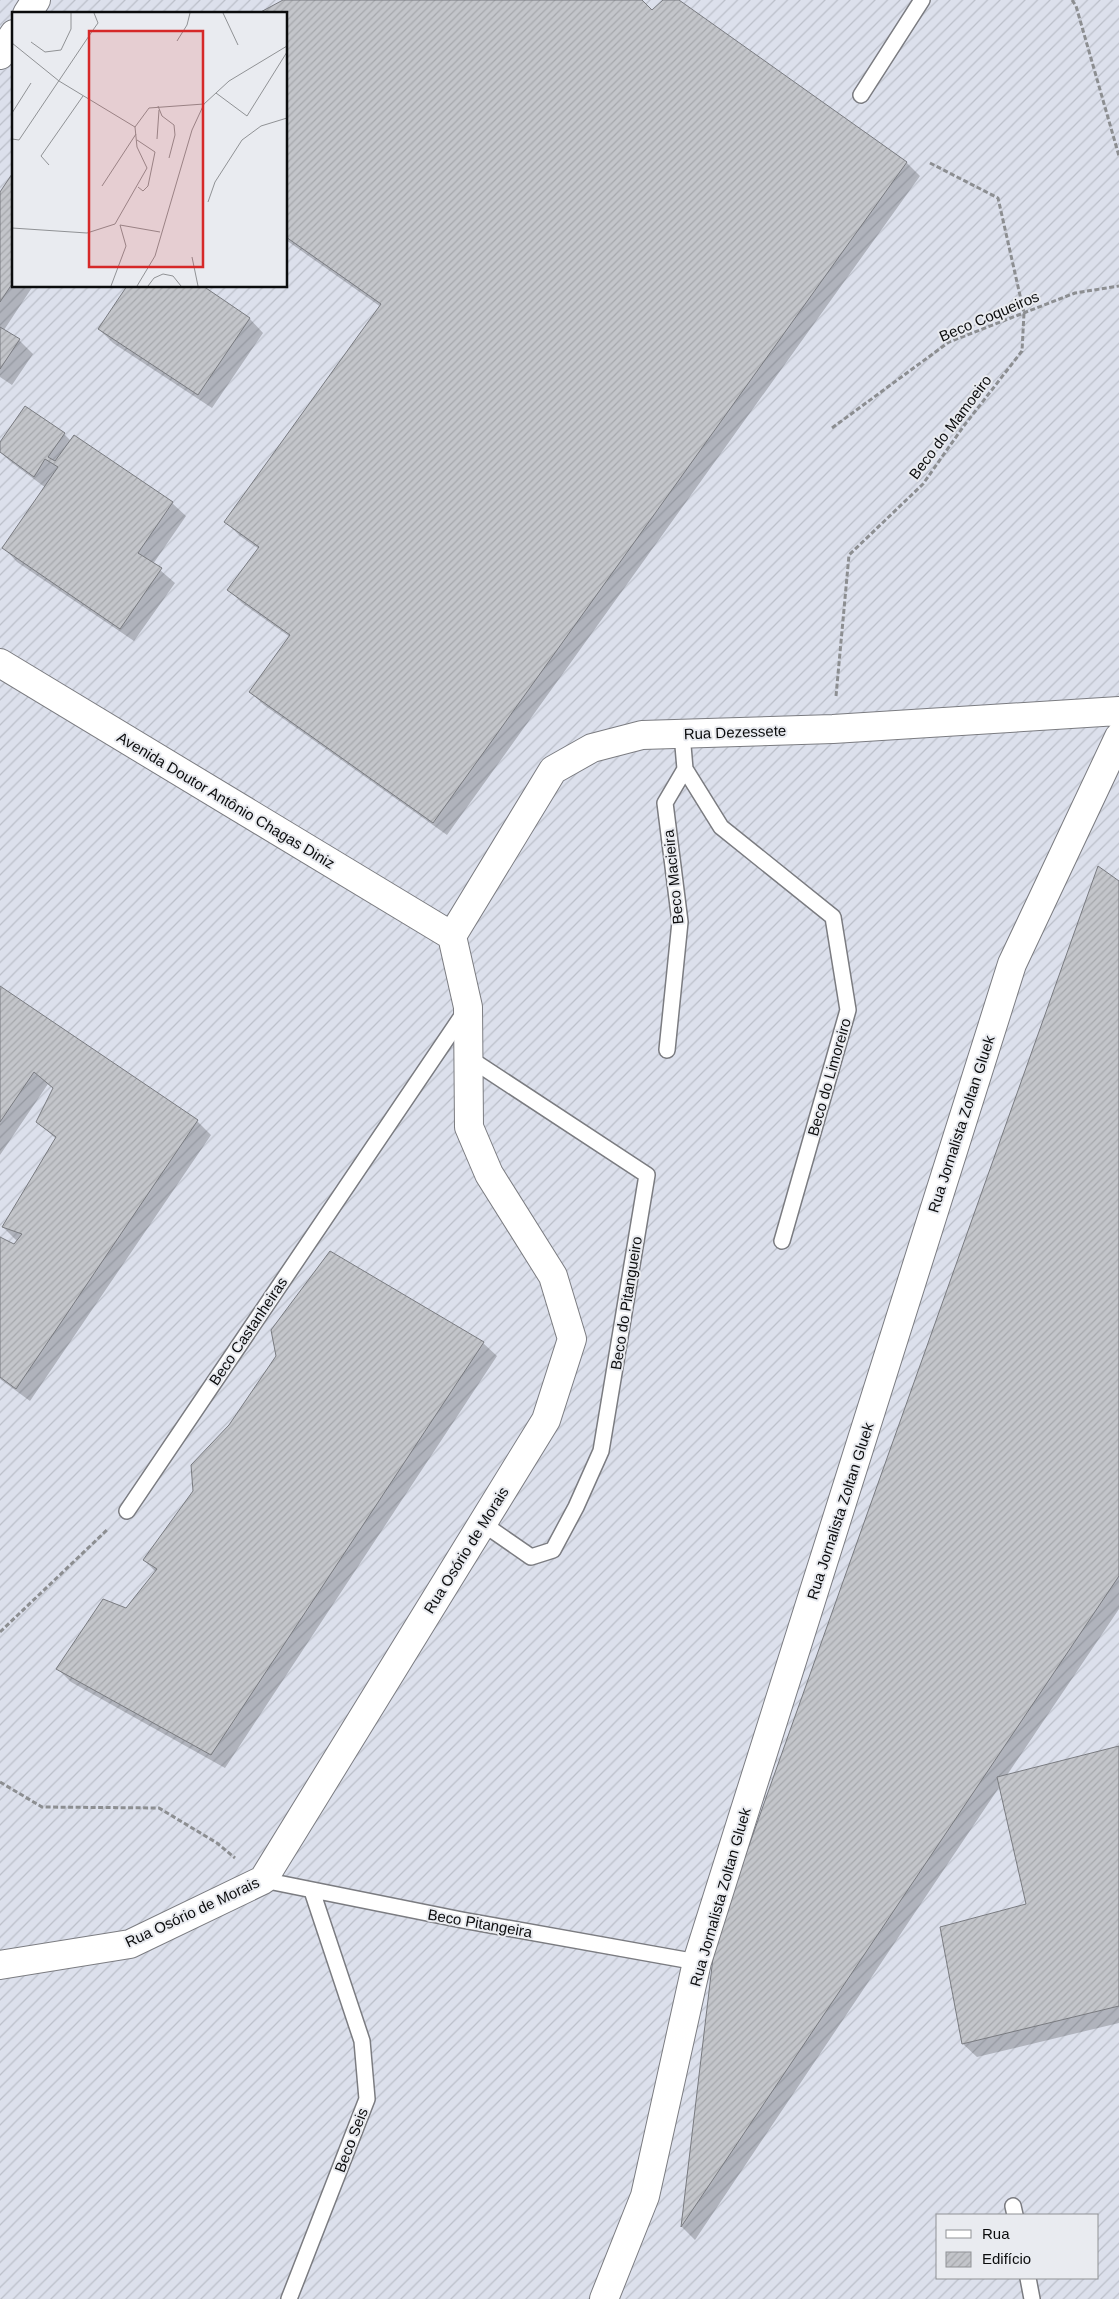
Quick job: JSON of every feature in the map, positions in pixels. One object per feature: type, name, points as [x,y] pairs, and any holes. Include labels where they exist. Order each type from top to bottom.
[{"type":"street","points":[[28,12],[36,0]]},
{"type":"street","points":[[0,55],[12,37]]},
{"type":"street","name":"Avenida Doutor Antônio Chagas Diniz","points":[[0,663],[452,936]]},
{"type":"street","name":"Rua Dezessete","points":[[452,936],[553,770],[592,748],[642,735],[833,729],[1119,711]]},
{"type":"street","name":"Rua Jornalista Zoltan Gluek","points":[[604,2299],[645,2196],[697,1962],[1012,964],[1119,737]]},
{"type":"street","name":"Rua Osório de Morais","points":[[0,1965],[130,1944],[263,1880],[546,1420],[572,1339],[552,1276],[489,1174],[469,1127],[468,1007],[452,936]]},
{"type":"lane","points":[[861,95],[922,0]]},
{"type":"lane","name":"Beco do Limoreiro","points":[[682,734],[685,769],[721,827],[833,917],[848,1010],[782,1241]]},
{"type":"lane","name":"Beco Macieira","points":[[667,1050],[680,922],[664,803],[685,769]]},
{"type":"lane","name":"Beco Castanheiras","points":[[126,1511],[354,1172],[468,1007]]},
{"type":"lane","name":"Beco do Pitangueiro","points":[[469,1058],[646,1174],[602,1451],[576,1507],[553,1550],[531,1557],[482,1523]]},
{"type":"lane","name":"Beco Pitangeira","points":[[263,1880],[312,1891],[697,1962]]},
{"type":"lane","name":"Beco Seis","points":[[289,2299],[367,2100],[362,2041],[312,1891]]},
{"type":"lane","points":[[1028,2279],[1032,2299]]},
{"type":"path","points":[[1072,0],[1076,6],[1119,156]]},
{"type":"path","name":"Beco do Mamoeiro","points":[[833,729],[848,555],[923,484],[963,427],[1022,351],[1024,313],[998,198],[928,162]]},
{"type":"path","name":"Beco Coqueiros","points":[[832,428],[949,342],[1075,293],[1119,286]]},
{"type":"path","points":[[0,1632],[126,1511]]},
{"type":"path","points":[[0,1782],[42,1807],[159,1808],[217,1843],[263,1880]]},
{"type":"shaded area","points":[[0,0],[1119,0],[1119,2299],[0,2299]]},
{"type":"building","points":[[283,0],[642,0],[652,10],[663,0],[679,0],[907,162],[433,823],[249,692],[290,635],[227,590],[259,547],[224,522],[381,304],[288,238],[288,12],[261,12]]},
{"type":"building","points":[[12,174],[12,284],[0,302],[0,192]]},
{"type":"building","points":[[126,288],[206,288],[250,318],[198,395],[98,329]]},
{"type":"building","points":[[0,327],[20,339],[0,369]]},
{"type":"building","points":[[25,406],[65,433],[48,457],[55,461],[74,435],[173,502],[138,553],[162,568],[120,629],[2,548],[58,467],[45,459],[34,477],[0,452],[0,442]]},
{"type":"building","points":[[1098,866],[1119,881],[1119,1576],[681,2227],[715,1941]]},
{"type":"building","points":[[0,986],[198,1120],[16,1389],[0,1377],[0,1237],[14,1244],[22,1234],[2,1227],[56,1137],[36,1122],[53,1088],[34,1072],[0,1122]]},
{"type":"building","points":[[330,1251],[484,1342],[211,1755],[56,1669],[103,1599],[126,1608],[157,1569],[143,1560],[193,1491],[191,1465],[229,1425],[276,1356],[271,1330]]},
{"type":"building","points":[[1119,1746],[1119,2006],[962,2044],[940,1927],[1026,1904],[997,1777]]}]
